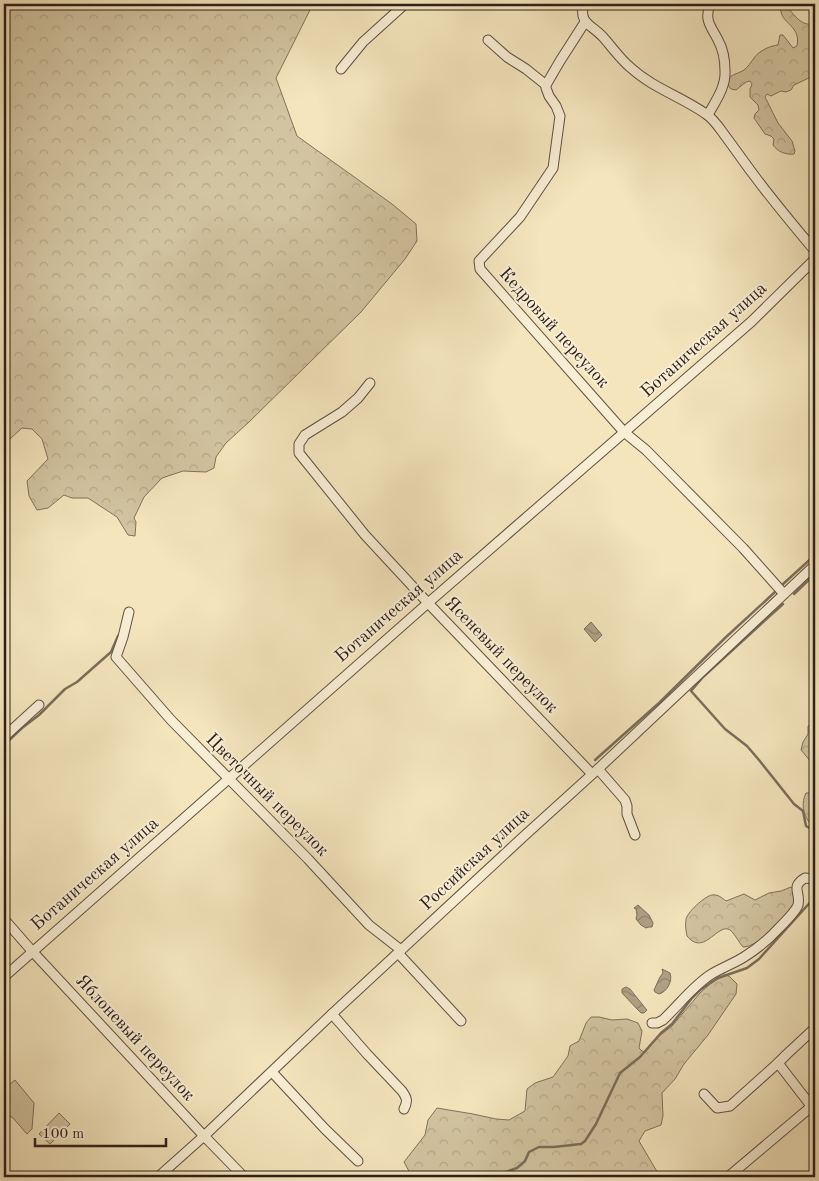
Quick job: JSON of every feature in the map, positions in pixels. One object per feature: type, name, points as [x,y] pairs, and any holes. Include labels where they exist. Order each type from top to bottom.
[{"type":"street","points":[[341,69],[363,42],[405,4]]},
{"type":"street","points":[[584,4],[582,14],[585,22],[602,35],[618,56],[638,73],[668,93],[690,103],[708,115],[815,252]]},
{"type":"street","points":[[708,115],[723,84],[725,72],[722,49],[709,25],[707,17],[710,4]]},
{"type":"street","points":[[488,40],[507,57],[546,85],[585,22]]},
{"type":"street","name":"Кедровый переулок","points":[[546,85],[549,96],[560,116],[553,168],[520,217],[479,261],[480,269],[624,432],[653,457],[784,594]]},
{"type":"street","name":"Ботаническая улица","points":[[4,977],[428,603],[751,322],[815,259]]},
{"type":"street","name":"Ясеневый переулок","points":[[370,383],[358,398],[342,412],[306,435],[299,444],[299,453],[365,535],[428,603],[625,800],[627,814],[635,835]]},
{"type":"street","name":"Российская улица","points":[[158,1177],[595,772],[815,565]]},
{"type":"street","name":"Цветочный переулок","points":[[129,612],[116,657],[170,720],[308,859],[369,925],[400,952],[461,1021]]},
{"type":"street","points":[[4,737],[39,705]]},
{"type":"street","points":[[652,1023],[663,1020],[694,988],[710,975],[743,958],[764,944],[797,907],[799,903],[797,884],[805,878],[815,879]]},
{"type":"street","name":"Яблоневый переулок","points":[[4,919],[244,1177]]},
{"type":"street","points":[[332,1014],[366,1054],[402,1090],[407,1097],[404,1109]]},
{"type":"street","points":[[704,1094],[717,1108],[730,1106],[815,1028]]},
{"type":"street","points":[[728,1177],[814,1108],[778,1063]]},
{"type":"street","points":[[272,1072],[358,1161]]},
{"type":"green space","points":[[4,4],[313,4],[276,78],[297,136],[392,204],[416,224],[417,241],[405,259],[361,312],[226,443],[216,457],[214,468],[206,472],[183,471],[162,478],[144,497],[134,518],[136,522],[135,536],[128,535],[117,517],[88,498],[72,498],[64,495],[48,508],[37,510],[29,496],[27,481],[48,459],[42,439],[32,429],[22,428],[4,443]]},
{"type":"green space","points":[[782,4],[785,4],[804,23],[812,24],[815,20],[815,75],[794,85],[791,90],[781,91],[771,96],[767,94],[765,97],[778,123],[792,141],[794,154],[777,150],[773,145],[774,139],[765,134],[754,118],[759,110],[758,105],[750,97],[752,84],[750,81],[736,90],[731,89],[727,84],[731,76],[745,69],[756,55],[778,45],[780,35],[783,35],[793,48],[797,46],[798,38],[796,32],[782,15]]},
{"type":"green space","points":[[814,4],[815,4],[815,20],[813,13]]},
{"type":"green space","points":[[815,722],[815,763],[812,763],[801,750],[808,734],[808,726]]},
{"type":"green space","points":[[806,793],[815,793],[815,823],[809,822],[805,816],[803,804]]},
{"type":"green space","points":[[791,887],[800,893],[794,906],[774,929],[749,946],[743,947],[728,929],[723,929],[704,942],[698,943],[687,936],[686,924],[689,913],[696,905],[709,896],[720,896],[726,901],[744,894],[755,900],[769,893]]},
{"type":"green space","points":[[723,973],[737,984],[736,994],[708,1035],[662,1093],[663,1116],[661,1125],[645,1131],[639,1141],[656,1170],[663,1177],[409,1177],[410,1173],[404,1162],[425,1135],[428,1120],[437,1108],[509,1120],[525,1111],[527,1089],[535,1083],[553,1077],[568,1056],[570,1046],[579,1041],[586,1023],[591,1017],[612,1020],[627,1019],[638,1023],[642,1031],[639,1048],[645,1052],[658,1037],[672,1026],[710,984],[712,978]]},
{"type":"green space","points":[[15,1080],[34,1103],[32,1129],[27,1134],[13,1118],[4,1112],[4,1089]]},
{"type":"green space","points":[[59,1113],[70,1124],[50,1144],[39,1134]]},
{"type":"water","points":[[591,622],[602,635],[595,642],[584,629]]},
{"type":"water","points":[[638,905],[649,915],[653,923],[652,927],[646,928],[636,919],[636,909],[634,908]]},
{"type":"water","points":[[662,969],[670,973],[671,979],[667,989],[659,994],[654,990],[663,973]]},
{"type":"water","points":[[626,987],[630,989],[647,1010],[644,1013],[641,1013],[622,993],[622,989]]},
{"type":"waterway","points":[[782,585],[815,555]]},
{"type":"waterway","points":[[794,594],[815,574]]},
{"type":"waterway","points":[[595,760],[659,703],[775,592]]},
{"type":"waterway","points":[[783,604],[703,677],[691,691],[725,729],[747,746],[794,804],[803,811],[806,826],[815,835]]},
{"type":"waterway","points":[[4,745],[39,715],[65,689],[77,682],[111,652],[120,634]]},
{"type":"waterway","points":[[496,1177],[517,1168],[525,1161],[529,1152],[539,1147],[581,1144],[585,1141],[596,1124],[620,1073],[640,1057],[661,1033],[672,1024],[700,990],[718,978],[747,968],[759,959],[815,897]]}]
